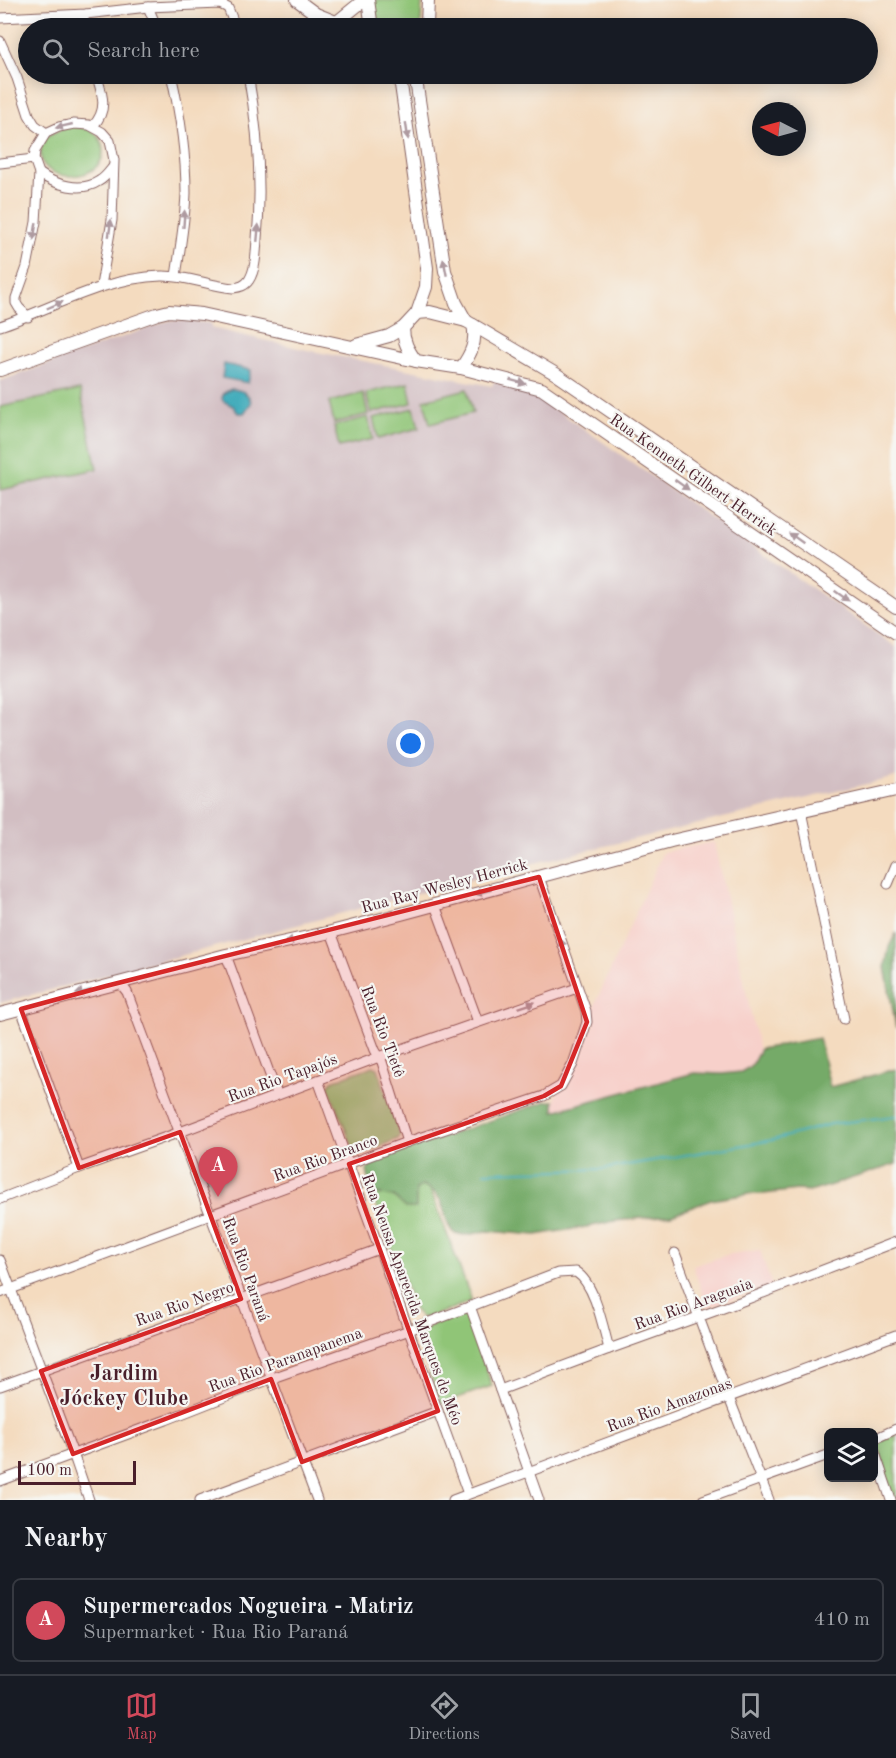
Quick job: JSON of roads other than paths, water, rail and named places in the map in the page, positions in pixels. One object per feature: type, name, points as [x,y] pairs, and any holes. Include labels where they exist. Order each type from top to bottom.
[{"type":"street","points":[[297,0],[316,14],[326,18]]},
{"type":"street","points":[[342,18],[366,0],[370,18]]},
{"type":"street","points":[[427,18],[428,0]]},
{"type":"street","points":[[0,18],[220,4],[228,8],[232,18]]},
{"type":"street","points":[[148,7],[153,18]]},
{"type":"street","points":[[84,18],[86,14]]},
{"type":"street","points":[[0,41],[18,81]]},
{"type":"street","points":[[19,84],[29,115],[35,125],[46,134]]},
{"type":"street","points":[[93,126],[103,112],[98,84]]},
{"type":"street","points":[[173,84],[179,109],[186,194],[176,276]]},
{"type":"street","points":[[0,326],[28,317],[101,286],[136,278],[176,276],[233,288],[242,287],[249,281],[256,253],[260,212],[260,162],[250,84]]},
{"type":"street","points":[[352,346],[388,336],[403,328],[417,314],[426,287],[427,268],[400,84]]},
{"type":"street","points":[[0,370],[142,318],[169,311],[202,314],[416,361],[461,368],[470,354],[475,334],[456,303],[445,271],[417,84]]},
{"type":"street","points":[[28,317],[19,308],[16,298],[33,243],[39,173],[34,159],[35,151],[46,134],[59,127],[82,123],[93,126],[110,141],[114,160],[112,220],[101,286]]},
{"type":"street","points":[[0,163],[34,159]]},
{"type":"street","points":[[39,173],[60,184],[82,188],[98,183],[113,167]]},
{"type":"street","points":[[417,314],[430,312],[469,323],[556,374],[896,607]]},
{"type":"street","points":[[403,328],[403,340],[416,361]]},
{"type":"street","name":"Rua Kenneth Gilbert Herrick","points":[[461,368],[542,389],[896,633]]},
{"type":"street","name":"Rua Ray Wesley Herrick","points":[[0,1014],[226,955],[331,932],[671,841],[896,790]]},
{"type":"street","points":[[801,811],[844,1019]]},
{"type":"street","points":[[888,884],[896,865]]},
{"type":"street","name":"Rua Rio Branco","points":[[0,1293],[408,1142],[544,1096],[561,1086],[573,1064],[587,1022],[586,1011],[539,877]]},
{"type":"street","points":[[435,905],[478,1022]]},
{"type":"street","name":"Rua Rio Tietê","points":[[331,932],[379,1057],[408,1142]]},
{"type":"street","points":[[226,955],[277,1094]]},
{"type":"street","name":"Rua Rio Paraná","points":[[120,983],[127,992],[317,1500]]},
{"type":"street","name":"Rua Rio Tapajós","points":[[0,1198],[277,1094],[577,988]]},
{"type":"street","points":[[21,1009],[79,1168]]},
{"type":"street","name":"Rua Neusa Aparecida Marques de Méo","points":[[318,1080],[468,1494]]},
{"type":"street","name":"Rua Rio Araguaia","points":[[500,1390],[896,1242]]},
{"type":"street","name":"Rua Rio Negro","points":[[0,1386],[379,1249]]},
{"type":"street","points":[[675,1253],[769,1500]]},
{"type":"street","points":[[0,1260],[89,1500]]},
{"type":"street","name":"Rua Rio Paranapanema","points":[[0,1481],[558,1272],[576,1272],[585,1280],[593,1297],[609,1349]]},
{"type":"street","points":[[470,1306],[539,1500]]},
{"type":"street","name":"Rua Rio Amazonas","points":[[453,1500],[896,1335]]},
{"type":"street","points":[[200,1500],[438,1411]]},
{"type":"street","points":[[878,1437],[896,1429]]},
{"type":"street","points":[[703,1500],[824,1456]]},
{"type":"street","points":[[878,1464],[891,1500]]},
{"type":"water","points":[[224,364],[251,370],[248,383],[222,378]]},
{"type":"water","points":[[231,389],[241,391],[248,396],[251,403],[244,413],[238,413],[233,406],[223,401],[224,393]]},
{"type":"waterway","points":[[484,1172],[604,1169],[773,1140],[831,1124],[896,1116]]},
{"type":"place","name":"Supermercados Nogueira - Matriz","points":[[218,1197]]},
{"type":"district","name":"Jardim Jóckey Clube","points":[[124,1384]]}]
